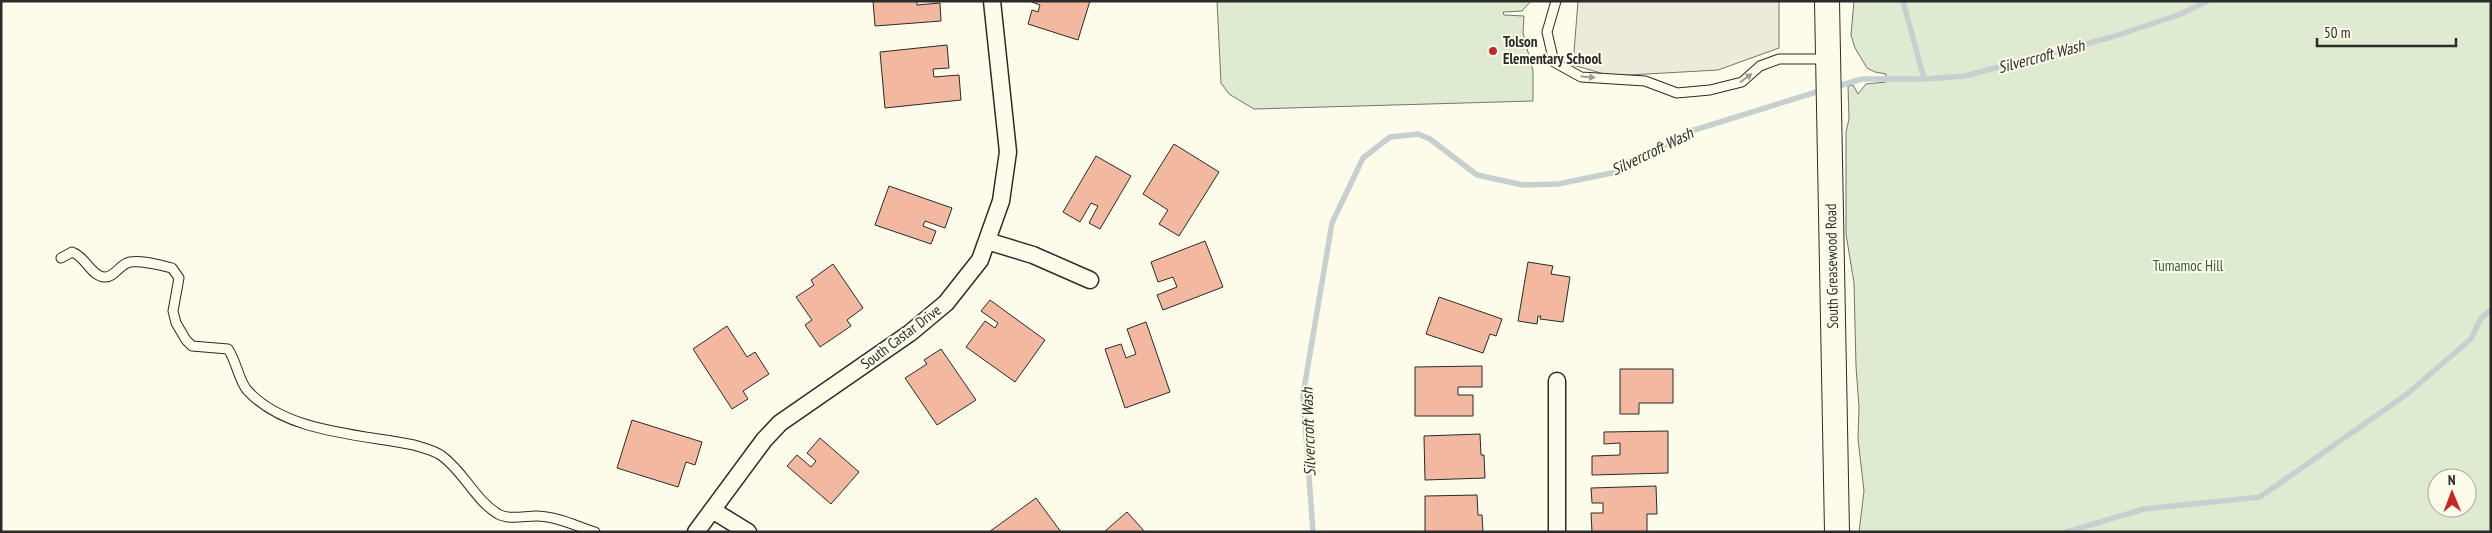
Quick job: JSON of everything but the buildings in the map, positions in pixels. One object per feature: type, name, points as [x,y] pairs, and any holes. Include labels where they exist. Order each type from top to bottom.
[{"type":"main road","name":"South Greasewood Road","points":[[1827,1],[1837,532]]},
{"type":"street","name":"South Castar Drive","points":[[696,532],[764,440],[780,423],[910,333],[946,303],[980,260],[1001,201],[1008,152],[992,1]]},
{"type":"street","points":[[987,241],[1033,255],[1090,280]]},
{"type":"street","points":[[1557,381],[1557,532]]},
{"type":"street","points":[[712,510],[748,532]]},
{"type":"lane","points":[[1556,1],[1547,32],[1554,62],[1581,77],[1645,81],[1677,92],[1693,91],[1742,82],[1760,66],[1780,59],[1828,59]]},
{"type":"lane","points":[[61,258],[72,252],[78,254],[98,276],[106,278],[114,275],[122,265],[131,262],[172,268],[179,278],[173,311],[176,323],[186,340],[192,346],[228,349],[235,359],[246,388],[264,405],[287,419],[305,426],[414,445],[431,450],[454,466],[488,506],[500,515],[551,518],[595,532]]},
{"type":"green space","points":[[1217,1],[1531,1],[1522,11],[1503,12],[1504,15],[1524,16],[1523,33],[1533,71],[1533,101],[1254,109],[1229,94],[1221,83]]},
{"type":"green space","name":"Tumamoc Hill","points":[[1854,1],[2491,1],[2491,532],[1859,532],[1864,491],[1858,439],[1859,407],[1854,283],[1846,234],[1848,86],[1853,85],[1858,94],[1866,84],[1886,82],[1886,74],[1867,68],[1855,48],[1851,35]]},
{"type":"shaded area","points":[[1578,1],[1779,1],[1779,48],[1718,70],[1611,76],[1573,65]]},
{"type":"waterway","points":[[1903,1],[1924,79]]},
{"type":"waterway","name":"Silvercroft Wash","points":[[1835,87],[1862,79],[1924,79],[1965,76],[2112,37],[2181,14],[2207,1]]},
{"type":"waterway","name":"Silvercroft Wash","points":[[1313,532],[1303,395],[1332,223],[1363,158],[1390,137],[1418,134],[1430,139],[1477,175],[1523,185],[1558,184],[1617,172],[1691,131],[1823,90]]},
{"type":"waterway","points":[[2066,532],[2144,509],[2260,497],[2407,394],[2471,339],[2481,318],[2491,310]]},
{"type":"place","name":"Tolson Elementary School","points":[[1493,51]]}]
